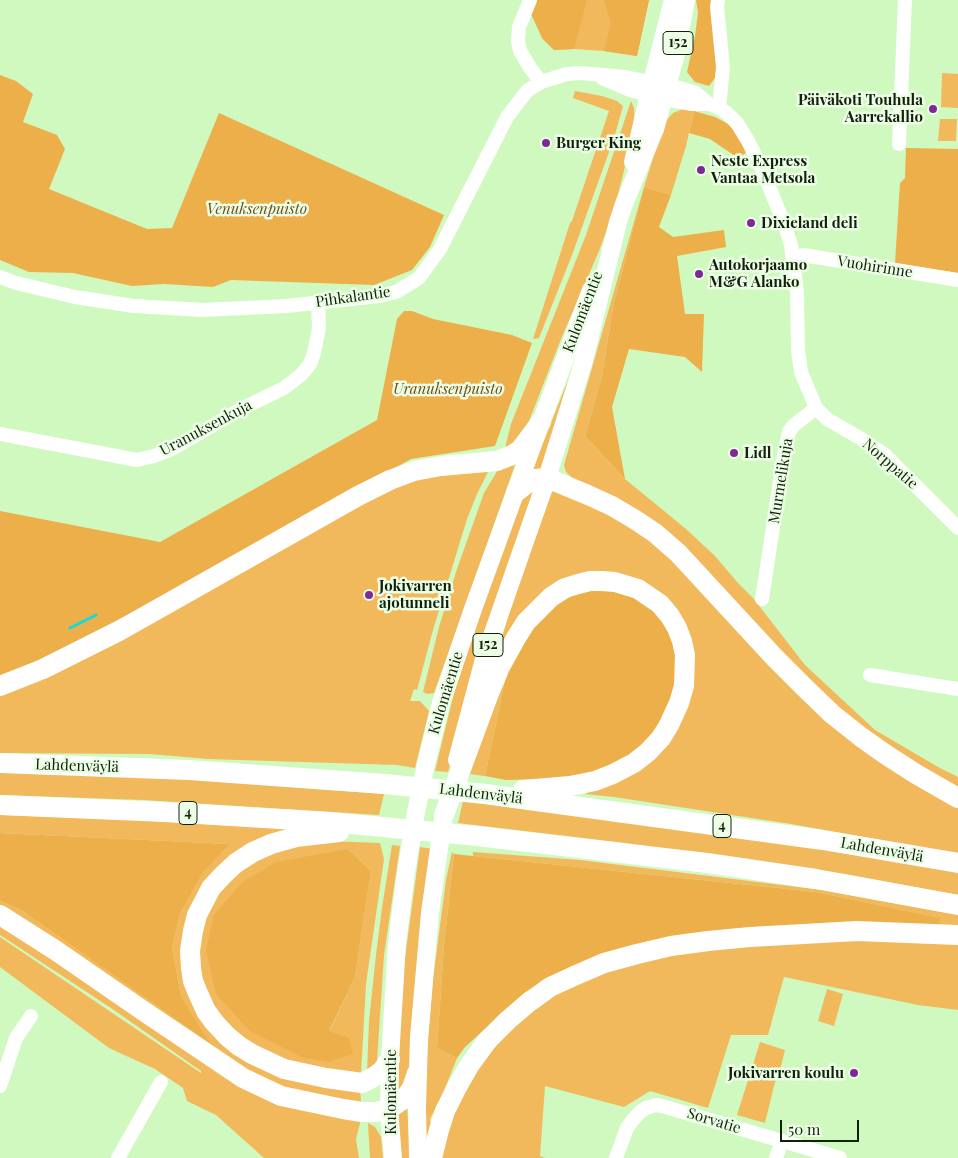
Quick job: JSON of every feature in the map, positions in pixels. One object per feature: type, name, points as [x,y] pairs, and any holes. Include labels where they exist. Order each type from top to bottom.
[{"type":"highway","points":[[0,686],[43,669],[119,632],[390,480],[414,471],[441,466],[497,461],[512,456],[520,450],[541,422]]},
{"type":"highway","points":[[516,492],[528,482],[547,478],[612,506],[655,533],[678,553],[804,687],[832,714],[885,754],[958,798]]},
{"type":"highway","points":[[444,815],[484,704],[500,667],[526,622],[540,607],[565,588],[602,581],[638,588],[660,604],[677,628],[685,655],[684,686],[679,703],[661,738],[634,763],[595,781],[570,786],[485,794]]},
{"type":"highway","name":"Lahdenväylä","points":[[0,763],[188,770],[385,784],[485,794],[824,840],[958,863]]},
{"type":"highway","name":"4","points":[[0,805],[165,812],[376,826],[478,836],[707,863],[816,879],[958,905]]},
{"type":"highway","points":[[376,826],[296,837],[271,844],[253,852],[236,863],[211,888],[197,915],[191,944],[191,968],[197,991],[206,1011],[214,1022],[238,1046],[266,1061],[284,1069],[305,1074],[362,1083],[382,1071],[390,1059]]},
{"type":"highway","points":[[0,915],[55,950],[242,1078],[281,1096],[362,1112],[376,1112],[389,1109],[405,1098],[412,1088],[417,1074]]},
{"type":"highway","points":[[432,1158],[445,1111],[469,1066],[486,1041],[528,1003],[550,987],[604,963],[671,946],[800,933],[857,931],[958,935]]},
{"type":"main road","name":"Kulomäentie","points":[[418,1158],[417,1074],[419,1038],[430,913],[444,815],[462,738],[484,659],[547,478],[584,360],[618,222],[658,90],[673,0]]},
{"type":"main road","name":"Kulomäentie","points":[[658,90],[676,54],[686,0]]},
{"type":"main road","name":"Kulomäentie","points":[[392,1158],[389,1109],[390,1059],[397,943],[414,822],[426,764],[441,702],[473,608],[541,422],[611,236],[618,222]]},
{"type":"street","points":[[530,0],[518,26],[518,41],[520,51],[541,82]]},
{"type":"street","points":[[714,106],[722,67],[718,0]]},
{"type":"street","points":[[899,144],[904,0]]},
{"type":"street","name":"Pihkalantie","points":[[0,278],[75,297],[134,306],[203,310],[267,307],[379,296],[396,292],[419,278],[440,249],[506,117],[527,91],[541,82],[567,74],[580,73],[594,74],[624,88],[658,90]]},
{"type":"street","points":[[658,90],[696,93],[727,113],[737,123],[762,169],[791,245],[797,292],[798,350],[801,372],[816,408]]},
{"type":"street","name":"Vuohirinne","points":[[793,257],[802,255],[958,280]]},
{"type":"street","name":"Uranuksenkuja","points":[[0,434],[137,460],[172,449],[241,409],[284,388],[301,375],[310,364],[314,353],[318,328],[318,302]]},
{"type":"street","name":"Norppatie","points":[[816,408],[827,419],[884,454],[958,528]]},
{"type":"street","name":"Murmelikuja","points":[[762,599],[789,432],[793,426],[816,408]]},
{"type":"street","points":[[870,675],[958,689]]},
{"type":"street","points":[[0,1086],[16,1038],[32,1016]]},
{"type":"street","points":[[118,1158],[161,1082]]},
{"type":"street","name":"Sorvatie","points":[[616,1158],[627,1128],[641,1111],[652,1106],[662,1106],[840,1158]]},
{"type":"street","points":[[776,1158],[782,1141]]},
{"type":"shaded area","points":[[537,0],[649,0],[637,56],[604,51],[554,50],[542,38]]},
{"type":"shaded area","points":[[942,73],[958,74],[958,108],[941,107]]},
{"type":"shaded area","points":[[575,91],[602,96],[617,101],[623,106],[614,138],[572,255],[539,338],[533,339],[570,223],[609,111],[573,98]]},
{"type":"shaded area","points":[[631,101],[634,108],[635,127],[614,210],[529,421],[520,440],[504,452],[511,424],[586,235]]},
{"type":"shaded area","points":[[683,109],[694,111],[686,146],[671,195],[644,187],[664,123],[673,113]]},
{"type":"shaded area","points":[[940,119],[957,119],[956,141],[938,141]]},
{"type":"shaded area","points":[[644,187],[613,307],[602,376],[585,436],[625,479],[686,529],[715,556],[753,598],[805,665],[875,730],[958,777],[958,790],[858,727],[819,693],[675,542],[579,484],[566,472],[564,465]]},
{"type":"shaded area","points":[[575,363],[543,470],[532,474],[533,468]]},
{"type":"shaded area","points":[[515,465],[434,693],[427,694],[423,692],[439,627],[484,493],[499,468]]},
{"type":"shaded area","points":[[489,470],[467,519],[417,690],[414,689],[410,701],[420,701],[429,711],[415,768],[397,765],[208,759],[150,754],[0,753],[0,692],[416,474]]},
{"type":"shaded area","points":[[535,488],[473,674],[448,772],[435,771],[453,697],[472,636],[519,504],[529,490]]},
{"type":"shaded area","points":[[557,489],[580,499],[660,544],[755,643],[958,803],[958,854],[791,824],[585,794],[601,784],[583,575],[489,682],[515,593],[552,492]]},
{"type":"shaded area","points":[[507,671],[485,776],[469,774]]},
{"type":"shaded area","points":[[0,771],[132,775],[384,794],[379,815],[144,800],[0,795]]},
{"type":"shaded area","points":[[463,801],[791,844],[958,872],[958,895],[845,874],[625,843],[458,823]]},
{"type":"shaded area","points":[[0,815],[291,829],[221,869],[185,953],[235,1047],[360,1088],[361,1102],[350,1102],[255,1080],[0,909],[0,901],[21,910],[210,1043],[181,996],[172,948],[180,914],[203,873],[228,844],[0,833]]},
{"type":"shaded area","points":[[327,841],[380,843],[384,859],[366,984],[361,1074],[356,1075],[276,1058],[230,1029],[207,996],[200,972],[199,941],[204,916],[222,885],[258,855],[282,847]],"holes":[[[348,849],[371,871],[355,977],[329,1032]]]},
{"type":"shaded area","points":[[392,845],[400,846],[384,955],[377,1061],[367,1073],[369,1021],[376,955]]},
{"type":"shaded area","points":[[420,847],[433,849],[409,1079],[398,1094],[404,965]]},
{"type":"shaded area","points":[[452,852],[454,854],[444,945],[437,1048],[457,1058],[442,1096],[430,1119],[432,1138],[426,1149],[426,1069],[433,979],[446,880]]},
{"type":"shaded area","points":[[473,852],[580,860],[822,890],[958,915],[958,930],[937,929],[939,918],[816,892],[473,856]]},
{"type":"shaded area","points":[[0,923],[204,1062],[361,1119],[356,1139],[359,1158],[264,1158],[216,1115],[187,1101],[183,1088],[155,1069],[109,1048],[0,967],[0,937],[201,1073],[201,1071],[111,1008],[0,935]]},
{"type":"shaded area","points":[[819,938],[958,941],[958,1010],[918,1005],[784,977],[768,1035],[731,1035],[708,1108],[650,1091],[624,1107],[545,1086],[540,1156],[545,1158],[438,1158],[461,1090],[518,1018],[576,981],[686,950]]},
{"type":"shaded area","points":[[827,989],[843,994],[834,1026],[818,1021]]},
{"type":"shaded area","points":[[760,1042],[785,1050],[765,1123],[737,1115]]},
{"type":"shaded area","points":[[407,1104],[410,1158],[399,1158],[398,1111]]},
{"type":"shaded area","points":[[368,1123],[375,1127],[381,1137],[383,1158],[370,1158]]},
{"type":"green space","points":[[537,0],[587,0],[574,49],[554,50],[542,38],[531,14]]},
{"type":"green space","points":[[604,0],[649,0],[637,56],[604,51],[611,23]]},
{"type":"green space","points":[[696,0],[713,0],[718,74],[709,86],[695,82],[687,72],[698,13]]},
{"type":"green space","name":"Venuksenpuisto","points":[[0,75],[16,81],[33,94],[23,122],[57,135],[65,149],[49,189],[147,229],[172,228],[219,113],[444,215],[430,247],[412,270],[374,285],[231,280],[213,287],[164,284],[132,286],[73,273],[29,272],[0,260]]},
{"type":"green space","points":[[694,111],[715,117],[728,124],[740,137],[747,152],[738,158],[710,139],[689,133]]},
{"type":"green space","points":[[906,148],[958,149],[958,273],[895,263],[900,183],[905,178]]},
{"type":"green space","points":[[644,187],[671,195],[659,227],[673,237],[724,230],[726,247],[677,256],[685,314],[704,314],[702,372],[685,357],[629,349],[612,407],[625,479],[585,436],[602,376],[613,307]]},
{"type":"green space","name":"Uranuksenpuisto","points":[[404,311],[412,311],[433,319],[512,335],[532,343],[495,446],[411,459],[179,589],[19,670],[0,676],[0,511],[160,542],[377,420],[397,319]]},
{"type":"green space","points":[[596,588],[613,590],[647,603],[676,640],[679,668],[666,719],[632,757],[582,778],[506,780],[485,776],[507,671],[523,640],[555,604]]},
{"type":"green space","points":[[0,833],[229,844],[203,873],[180,914],[172,948],[181,996],[211,1044],[21,910],[0,901]]},
{"type":"green space","points":[[348,849],[371,871],[355,977],[329,1031],[349,1038],[353,1054],[329,1062],[301,1057],[250,1031],[216,994],[206,951],[214,915],[243,882],[276,862]]},
{"type":"green space","points":[[454,854],[816,892],[940,918],[938,927],[741,931],[544,981],[524,993],[465,1047],[457,1058],[437,1048],[444,945]]},
{"type":"waterway","points":[[70,628],[96,615]]},
{"type":"place","name":"Päiväkoti Touhula Aarrekallio","points":[[933,109]]},
{"type":"place","name":"Burger King","points":[[546,143]]},
{"type":"place","name":"Neste Express Vantaa Metsola","points":[[701,170]]},
{"type":"place","name":"Dixieland deli","points":[[751,223]]},
{"type":"place","name":"Autokorjaamo M&G Alanko","points":[[699,274]]},
{"type":"place","name":"Lidl","points":[[734,453]]},
{"type":"place","name":"Jokivarren ajotunneli","points":[[369,595]]},
{"type":"place","name":"Jokivarren koulu","points":[[854,1073]]}]
